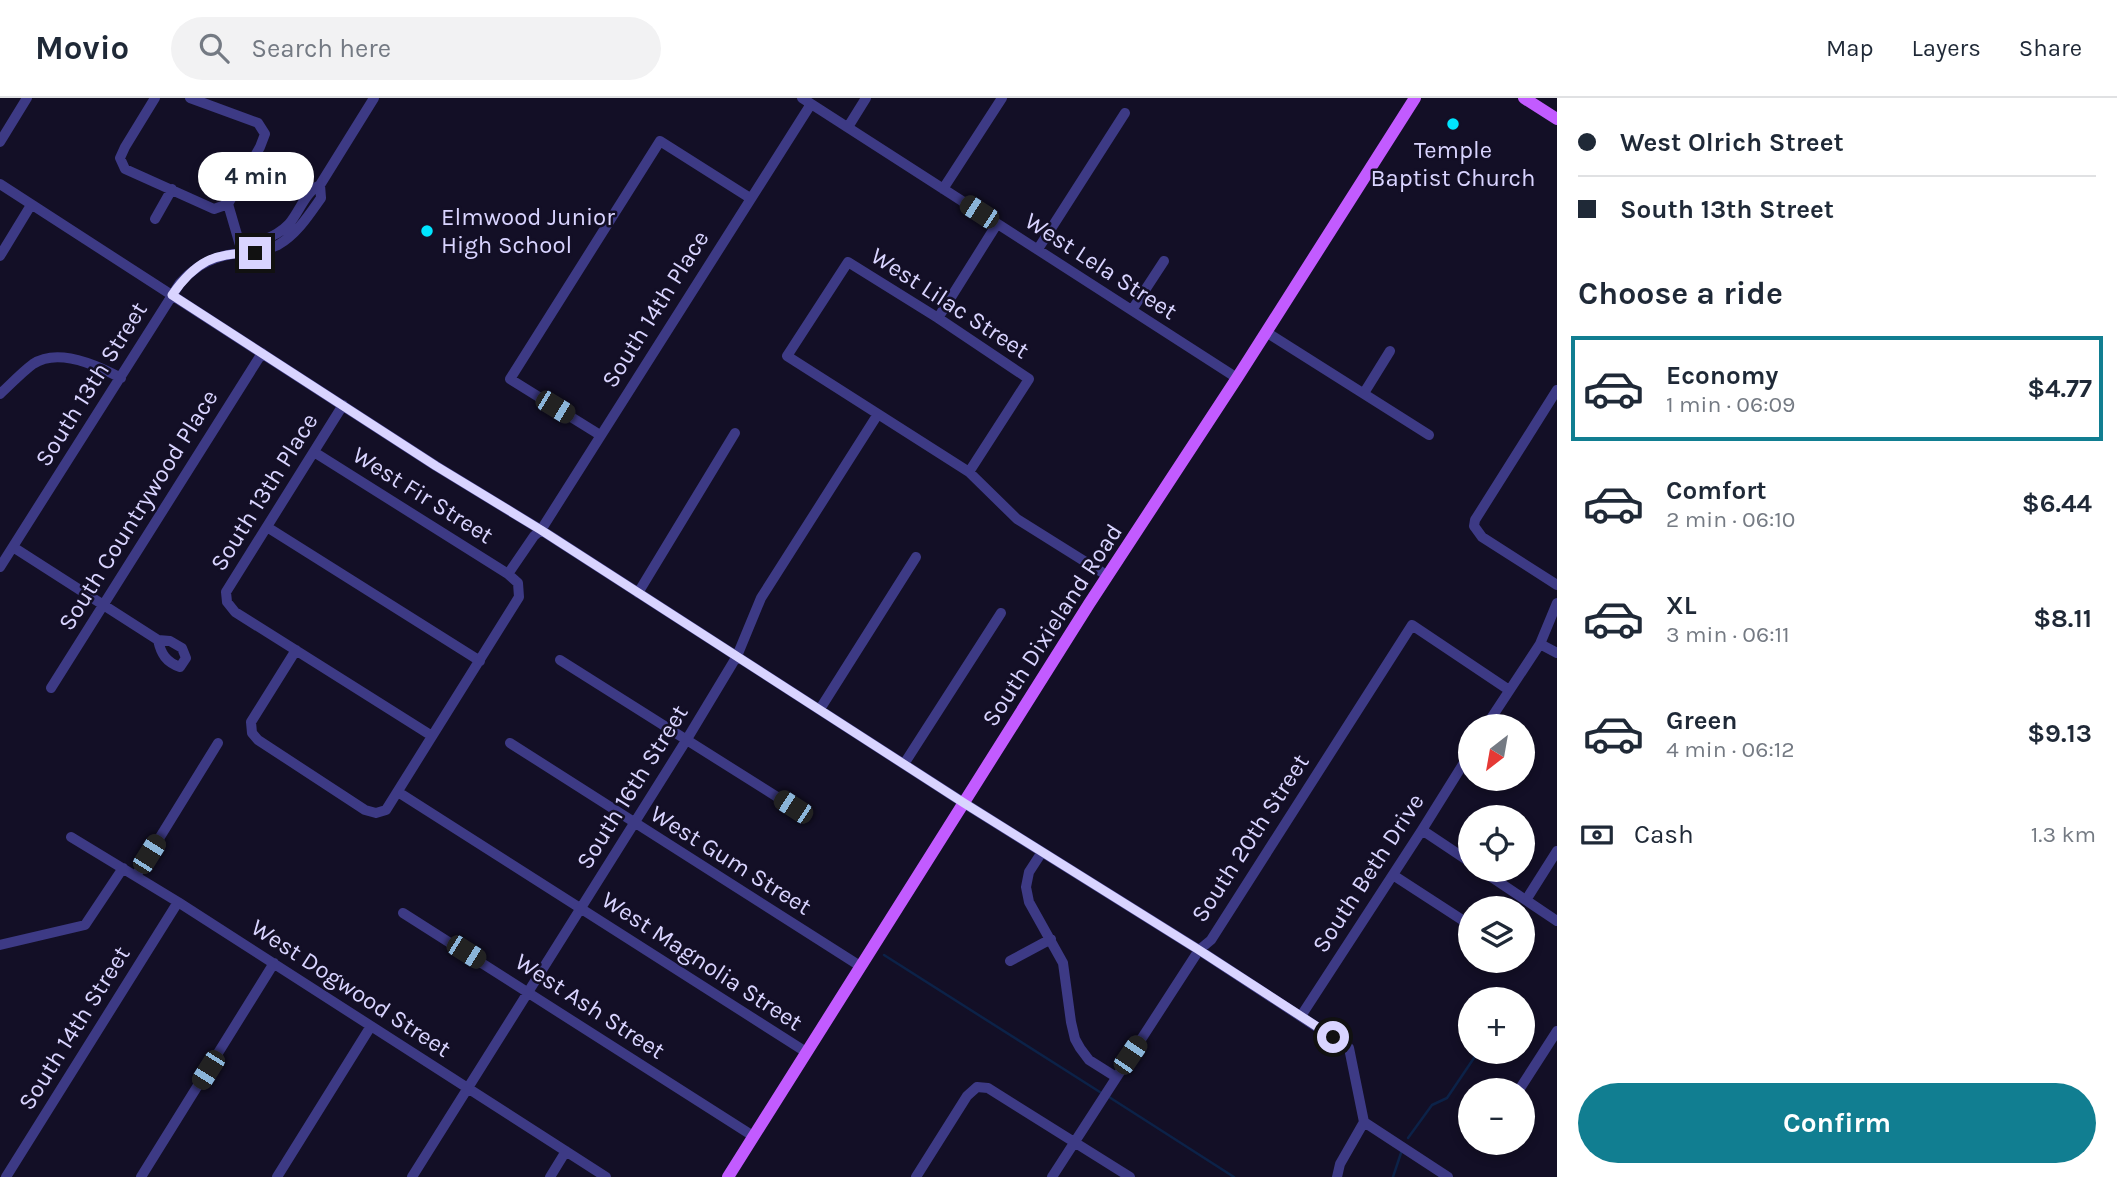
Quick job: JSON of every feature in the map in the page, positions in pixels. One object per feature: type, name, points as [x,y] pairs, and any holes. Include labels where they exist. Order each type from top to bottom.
[{"type":"main road","name":"South Dixieland Road","points":[[728,1177],[860,965],[1415,98]]},
{"type":"main road","points":[[1524,98],[1557,119]]},
{"type":"street","points":[[0,142],[27,98]]},
{"type":"street","points":[[155,98],[125,147],[120,159],[125,169],[214,209],[228,204],[265,134],[258,123],[190,98]]},
{"type":"street","name":"South 13th Street","points":[[0,567],[172,295],[190,271],[205,261],[221,256],[242,252],[255,253],[277,245],[302,226],[321,198],[320,184],[374,98]]},
{"type":"street","points":[[848,127],[866,98]]},
{"type":"street","points":[[943,189],[1002,98]]},
{"type":"street","name":"West Lela Street","points":[[806,101],[1237,378]]},
{"type":"street","name":"South 14th Place","points":[[508,575],[541,530],[750,198],[806,101]]},
{"type":"street","points":[[1038,248],[1125,113]]},
{"type":"street","points":[[600,435],[510,379],[660,141],[750,198]]},
{"type":"street","points":[[0,184],[436,466],[541,530],[1349,1048],[1364,1122],[1340,1164],[1337,1177]]},
{"type":"street","points":[[155,219],[172,189]]},
{"type":"street","points":[[228,204],[242,252]]},
{"type":"street","points":[[0,257],[31,205]]},
{"type":"street","points":[[937,318],[997,224]]},
{"type":"street","points":[[1132,310],[1164,261]]},
{"type":"street","name":"West Lilac Street","points":[[878,414],[787,356],[848,262],[1029,379],[969,471]]},
{"type":"street","points":[[1266,332],[1429,435]]},
{"type":"street","points":[[1364,393],[1390,351]]},
{"type":"street","name":"South Countrywood Place","points":[[51,688],[262,353]]},
{"type":"street","points":[[0,394],[33,364],[46,357],[60,356],[90,364],[121,377]]},
{"type":"street","points":[[1557,390],[1475,520],[1474,526],[1482,537],[1557,585]]},
{"type":"street","name":"South 13th Place","points":[[296,650],[234,612],[227,602],[226,593],[343,405]]},
{"type":"street","points":[[878,414],[969,471],[1017,519],[1108,576]]},
{"type":"street","name":"South 16th Street","points":[[412,1177],[687,739],[737,656],[761,598],[878,414]]},
{"type":"street","points":[[638,593],[735,433]]},
{"type":"street","name":"West Fir Street","points":[[314,452],[508,575]]},
{"type":"street","points":[[267,527],[480,662]]},
{"type":"street","points":[[13,547],[158,640]]},
{"type":"street","points":[[820,709],[916,557]]},
{"type":"street","points":[[432,736],[296,650],[251,726],[252,733],[258,740],[365,810],[376,813],[386,810],[519,597],[518,583],[508,575]]},
{"type":"street","points":[[1494,714],[1540,645],[1557,603]]},
{"type":"street","points":[[904,764],[1001,613]]},
{"type":"street","name":"South 20th Street","points":[[1052,1177],[1199,950],[1210,940],[1412,625],[1509,690]]},
{"type":"street","points":[[1540,645],[1557,653]]},
{"type":"street","points":[[560,660],[793,807]]},
{"type":"street","points":[[135,876],[218,743]]},
{"type":"street","name":"West Gum Street","points":[[510,743],[633,824],[860,965]]},
{"type":"street","name":"South Beth Drive","points":[[1301,1016],[1458,772]]},
{"type":"street","name":"West Magnolia Street","points":[[398,792],[806,1052]]},
{"type":"street","points":[[1422,830],[1458,854]]},
{"type":"street","name":"West Dogwood Street","points":[[71,837],[274,963],[606,1177]]},
{"type":"street","points":[[1529,896],[1557,851]]},
{"type":"street","points":[[1042,852],[1029,872],[1029,902],[1063,964],[1075,1039],[1089,1060],[1116,1077]]},
{"type":"street","points":[[0,945],[85,925],[122,868]]},
{"type":"street","points":[[1393,875],[1458,917]]},
{"type":"street","points":[[1499,882],[1520,896]]},
{"type":"street","name":"South 14th Street","points":[[6,1177],[178,902]]},
{"type":"street","points":[[1535,906],[1557,921]]},
{"type":"street","name":"West Ash Street","points":[[403,913],[753,1136]]},
{"type":"street","points":[[1010,961],[1051,939]]},
{"type":"street","points":[[141,1177],[274,963]]},
{"type":"street","points":[[277,1177],[371,1026]]},
{"type":"street","points":[[1527,1078],[1557,1031]]},
{"type":"street","points":[[916,1177],[967,1096],[978,1087],[988,1088],[1130,1177]]},
{"type":"street","points":[[1364,1122],[1445,1176]]},
{"type":"street","points":[[550,1177],[566,1151]]},
{"type":"waterway","points":[[884,955],[1103,1094]]},
{"type":"waterway","points":[[1408,1138],[1432,1105],[1447,1098],[1470,1064]]},
{"type":"waterway","points":[[1109,1097],[1234,1177]]},
{"type":"waterway","points":[[1393,1177],[1402,1150]]},
{"type":"place","name":"Temple Baptist Church","points":[[1453,124]]},
{"type":"place","name":"Elmwood Junior High School","points":[[427,231]]},
{"type":"route","points":[[255,253],[242,252],[205,261],[190,271],[172,295],[1333,1037]]}]
